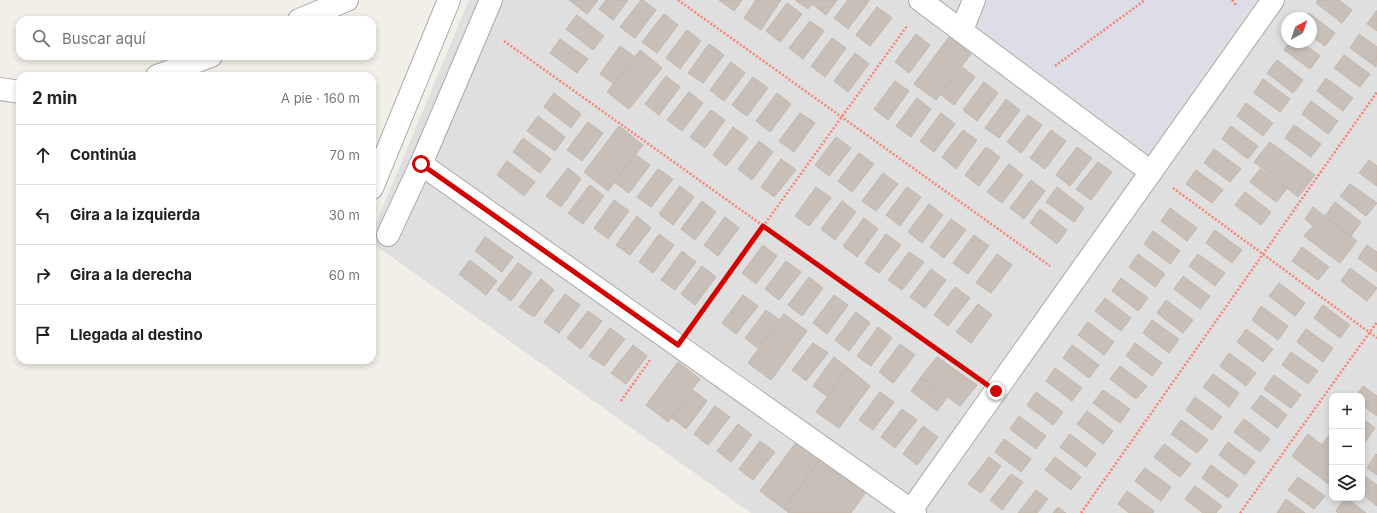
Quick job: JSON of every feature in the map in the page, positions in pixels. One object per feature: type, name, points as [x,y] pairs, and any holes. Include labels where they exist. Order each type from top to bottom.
[{"type":"street","points":[[309,16],[347,0]]},
{"type":"street","points":[[376,178],[449,0]]},
{"type":"street","points":[[388,235],[421,164],[491,0]]},
{"type":"street","points":[[962,30],[974,0]]},
{"type":"street","points":[[421,164],[912,512],[1273,0]]},
{"type":"street","points":[[922,1],[1152,172]]},
{"type":"street","points":[[168,72],[200,60]]},
{"type":"street","points":[[0,89],[16,91]]},
{"type":"path","points":[[678,0],[1073,282]]},
{"type":"path","points":[[1032,83],[1145,0]]},
{"type":"path","points":[[621,401],[672,341],[763,226],[842,117],[922,1]]},
{"type":"path","points":[[481,24],[996,391]]},
{"type":"path","points":[[1081,513],[1377,92]]},
{"type":"path","points":[[1152,172],[1262,255],[1377,338]]},
{"type":"path","points":[[1240,513],[1377,322]]},
{"type":"shaded area","points":[[469,0],[1377,0],[1377,513],[751,513],[376,246],[376,223]]},
{"type":"shaded area","points":[[989,0],[1254,0],[1150,152],[977,28]]},
{"type":"building","points":[[569,0],[598,0],[587,14]]},
{"type":"building","points":[[606,0],[628,0],[613,20],[599,9]]},
{"type":"building","points":[[641,0],[656,10],[635,38],[620,27]]},
{"type":"building","points":[[719,0],[742,0],[734,11]]},
{"type":"building","points":[[756,0],[781,0],[761,30],[744,18]]},
{"type":"building","points":[[795,0],[815,0],[808,9]]},
{"type":"building","points":[[815,0],[837,0],[826,15],[812,4]]},
{"type":"building","points":[[848,0],[869,1],[848,29],[834,18]]},
{"type":"building","points":[[1318,0],[1339,0],[1352,10],[1342,23],[1316,3]]},
{"type":"building","points":[[787,3],[802,14],[780,42],[766,31]]},
{"type":"building","points":[[877,7],[892,18],[870,46],[856,35]]},
{"type":"building","points":[[1377,11],[1377,31],[1367,24]]},
{"type":"building","points":[[664,14],[678,25],[657,53],[642,42]]},
{"type":"building","points":[[577,15],[604,36],[593,50],[566,29]]},
{"type":"building","points":[[1317,19],[1335,33],[1325,46],[1317,40]]},
{"type":"building","points":[[810,21],[824,31],[803,59],[789,48]]},
{"type":"building","points":[[687,30],[701,41],[680,69],[666,58]]},
{"type":"building","points":[[916,34],[930,45],[909,73],[895,62]]},
{"type":"building","points":[[1359,34],[1377,47],[1376,67],[1350,48]]},
{"type":"building","points":[[949,37],[971,54],[936,100],[914,84]]},
{"type":"building","points":[[832,38],[846,48],[825,77],[811,66]]},
{"type":"building","points":[[560,39],[588,59],[577,73],[550,53]]},
{"type":"building","points":[[709,44],[724,55],[703,83],[688,73]]},
{"type":"building","points":[[620,46],[635,57],[614,84],[600,74]]},
{"type":"building","points":[[1286,48],[1309,48],[1320,56],[1310,69],[1284,50]]},
{"type":"building","points":[[640,50],[662,68],[629,109],[607,92]]},
{"type":"building","points":[[855,53],[869,64],[848,92],[834,81]]},
{"type":"building","points":[[1344,55],[1370,74],[1360,87],[1334,68]]},
{"type":"building","points":[[1277,60],[1303,80],[1293,93],[1267,73]]},
{"type":"building","points":[[731,62],[745,73],[724,101],[710,90]]},
{"type":"building","points":[[961,66],[975,77],[954,105],[940,94]]},
{"type":"building","points":[[666,76],[680,87],[659,115],[645,104]]},
{"type":"building","points":[[753,77],[768,88],[747,116],[732,105]]},
{"type":"building","points":[[1326,78],[1353,98],[1343,111],[1317,91]]},
{"type":"building","points":[[1263,79],[1290,99],[1280,112],[1254,93]]},
{"type":"building","points":[[895,81],[909,91],[888,120],[874,109]]},
{"type":"building","points":[[984,82],[998,93],[977,121],[963,110]]},
{"type":"building","points":[[689,92],[703,103],[682,131],[667,120]]},
{"type":"building","points":[[554,93],[581,114],[571,128],[544,107]]},
{"type":"building","points":[[777,93],[791,104],[770,132],[756,121]]},
{"type":"building","points":[[917,98],[931,109],[911,137],[896,126]]},
{"type":"building","points":[[1006,99],[1020,110],[999,138],[985,128]]},
{"type":"building","points":[[1311,101],[1338,121],[1328,134],[1302,114]]},
{"type":"building","points":[[1246,103],[1273,123],[1263,136],[1237,116]]},
{"type":"building","points":[[711,110],[725,120],[705,148],[690,137]]},
{"type":"building","points":[[800,113],[815,123],[794,152],[779,141]]},
{"type":"building","points":[[941,113],[955,124],[934,152],[920,141]]},
{"type":"building","points":[[1028,115],[1042,125],[1021,153],[1007,142]]},
{"type":"building","points":[[538,116],[565,137],[555,151],[527,131]]},
{"type":"building","points":[[588,122],[603,133],[582,161],[567,150]]},
{"type":"building","points":[[1294,125],[1321,144],[1311,157],[1285,138]]},
{"type":"building","points":[[619,126],[643,145],[608,191],[584,172]]},
{"type":"building","points":[[1231,126],[1258,146],[1248,159],[1222,139]]},
{"type":"building","points":[[733,127],[748,138],[726,166],[713,155]]},
{"type":"building","points":[[963,130],[977,140],[956,169],[942,157]]},
{"type":"building","points":[[1051,130],[1066,141],[1045,169],[1030,158]]},
{"type":"building","points":[[836,137],[851,148],[829,176],[815,165]]},
{"type":"building","points":[[523,138],[551,159],[540,173],[513,152]]},
{"type":"building","points":[[759,141],[773,152],[752,180],[738,169]]},
{"type":"building","points":[[1270,142],[1315,175],[1298,197],[1254,162]]},
{"type":"building","points":[[986,147],[1000,157],[979,186],[965,175]]},
{"type":"building","points":[[1077,147],[1092,158],[1070,186],[1056,175]]},
{"type":"building","points":[[1214,149],[1241,169],[1230,182],[1204,163]]},
{"type":"building","points":[[859,153],[874,164],[852,192],[838,181]]},
{"type":"building","points":[[635,154],[650,165],[629,193],[614,182]]},
{"type":"building","points":[[781,159],[796,170],[774,197],[761,187]]},
{"type":"building","points":[[1369,160],[1377,166],[1377,186],[1359,173]]},
{"type":"building","points":[[507,161],[535,182],[524,196],[497,175]]},
{"type":"building","points":[[1098,162],[1112,172],[1091,200],[1076,189]]},
{"type":"building","points":[[1009,164],[1023,175],[1002,203],[987,192]]},
{"type":"building","points":[[568,168],[581,179],[561,207],[546,196]]},
{"type":"building","points":[[658,169],[673,179],[651,207],[637,197]]},
{"type":"building","points":[[1260,169],[1287,189],[1276,202],[1250,182]]},
{"type":"building","points":[[1196,170],[1223,190],[1212,203],[1186,184]]},
{"type":"building","points":[[883,173],[898,184],[876,211],[862,201]]},
{"type":"building","points":[[1031,180],[1045,191],[1024,219],[1010,208]]},
{"type":"building","points":[[1350,184],[1377,203],[1366,216],[1340,196]]},
{"type":"building","points":[[590,185],[604,196],[583,224],[568,213]]},
{"type":"building","points":[[680,186],[694,197],[673,225],[659,214]]},
{"type":"building","points":[[816,187],[831,198],[809,226],[795,216]]},
{"type":"building","points":[[907,187],[921,197],[900,226],[886,215]]},
{"type":"building","points":[[1057,187],[1084,208],[1074,222],[1046,202]]},
{"type":"building","points":[[1245,192],[1271,212],[1261,225],[1235,205]]},
{"type":"building","points":[[614,200],[629,211],[608,239],[594,228]]},
{"type":"building","points":[[702,201],[716,212],[695,240],[681,229]]},
{"type":"building","points":[[842,201],[856,212],[835,240],[821,229]]},
{"type":"building","points":[[1335,202],[1361,222],[1351,236],[1325,216]]},
{"type":"building","points":[[929,204],[943,215],[922,243],[908,232]]},
{"type":"building","points":[[1313,207],[1357,241],[1340,263],[1304,236],[1313,226],[1305,219]]},
{"type":"building","points":[[1170,208],[1197,228],[1187,241],[1161,221]]},
{"type":"building","points":[[1040,209],[1067,230],[1057,244],[1030,223]]},
{"type":"building","points":[[637,216],[651,228],[630,255],[616,245]]},
{"type":"building","points":[[725,217],[739,228],[718,256],[704,245]]},
{"type":"building","points":[[864,218],[878,229],[857,257],[843,246]]},
{"type":"building","points":[[951,219],[966,230],[944,258],[930,247]]},
{"type":"building","points":[[1215,230],[1242,250],[1232,263],[1206,243]]},
{"type":"building","points":[[1153,231],[1180,251],[1170,264],[1144,244]]},
{"type":"building","points":[[659,234],[674,245],[653,273],[639,262]]},
{"type":"building","points":[[886,234],[901,245],[879,273],[865,263]]},
{"type":"building","points":[[974,235],[989,246],[968,274],[953,263]]},
{"type":"building","points":[[485,237],[513,257],[502,272],[475,251]]},
{"type":"building","points":[[763,245],[777,256],[756,284],[742,273]]},
{"type":"building","points":[[1367,245],[1377,252],[1377,272],[1358,258]]},
{"type":"building","points":[[1302,247],[1329,267],[1318,280],[1292,261]]},
{"type":"building","points":[[682,251],[696,262],[675,290],[661,280]]},
{"type":"building","points":[[909,252],[924,262],[902,290],[888,280]]},
{"type":"building","points":[[997,254],[1012,265],[991,293],[976,283]]},
{"type":"building","points":[[1138,254],[1165,274],[1155,287],[1129,267]]},
{"type":"building","points":[[1198,254],[1225,273],[1215,286],[1189,266]]},
{"type":"building","points":[[470,260],[497,281],[486,295],[459,274]]},
{"type":"building","points":[[786,261],[801,272],[779,300],[765,289]]},
{"type":"building","points":[[518,263],[532,273],[511,301],[497,290]]},
{"type":"building","points":[[702,266],[716,277],[695,305],[681,294]]},
{"type":"building","points":[[1350,268],[1377,288],[1367,301],[1341,281]]},
{"type":"building","points":[[931,269],[946,280],[925,308],[910,297]]},
{"type":"building","points":[[1183,276],[1210,296],[1200,309],[1174,289]]},
{"type":"building","points":[[809,277],[823,288],[802,316],[788,305]]},
{"type":"building","points":[[1121,278],[1148,298],[1138,311],[1112,291]]},
{"type":"building","points":[[541,279],[554,290],[534,317],[519,307]]},
{"type":"building","points":[[1279,283],[1305,303],[1295,316],[1269,296]]},
{"type":"building","points":[[955,287],[970,298],[948,326],[934,315]]},
{"type":"building","points":[[565,294],[580,305],[559,333],[544,322]]},
{"type":"building","points":[[743,295],[758,306],[736,334],[722,323]]},
{"type":"building","points":[[834,295],[848,305],[827,334],[813,323]]},
{"type":"building","points":[[1105,298],[1131,318],[1121,331],[1095,311]]},
{"type":"building","points":[[1166,300],[1193,320],[1183,333],[1157,313]]},
{"type":"building","points":[[978,304],[992,315],[971,343],[956,332]]},
{"type":"building","points":[[1323,305],[1350,325],[1340,338],[1314,318]]},
{"type":"building","points":[[1261,306],[1288,326],[1278,340],[1252,320]]},
{"type":"building","points":[[766,310],[780,320],[759,349],[745,338]]},
{"type":"building","points":[[588,311],[602,321],[581,349],[567,338]]},
{"type":"building","points":[[856,312],[870,323],[849,351],[835,340]]},
{"type":"building","points":[[784,314],[807,331],[771,380],[748,363]]},
{"type":"building","points":[[1152,320],[1179,339],[1169,353],[1143,333]]},
{"type":"building","points":[[1088,322],[1114,342],[1104,355],[1078,335]]},
{"type":"building","points":[[878,327],[892,338],[871,366],[857,356]]},
{"type":"building","points":[[610,328],[625,339],[604,366],[589,356]]},
{"type":"building","points":[[1246,329],[1273,349],[1263,362],[1237,342]]},
{"type":"building","points":[[1306,329],[1333,348],[1323,362],[1297,342]]},
{"type":"building","points":[[813,343],[828,353],[806,381],[792,370]]},
{"type":"building","points":[[1135,343],[1162,363],[1152,376],[1126,356]]},
{"type":"building","points":[[900,344],[915,355],[893,383],[879,372]]},
{"type":"building","points":[[633,345],[647,356],[626,384],[611,373]]},
{"type":"building","points":[[1072,345],[1099,365],[1089,378],[1063,358]]},
{"type":"building","points":[[1291,352],[1318,371],[1308,384],[1282,365]]},
{"type":"building","points":[[1229,353],[1256,373],[1246,386],[1220,366]]},
{"type":"building","points":[[834,357],[848,368],[827,396],[813,386]]},
{"type":"building","points":[[937,357],[977,385],[960,406],[921,377]]},
{"type":"building","points":[[678,362],[700,379],[668,422],[646,405]]},
{"type":"building","points":[[1120,366],[1147,386],[1136,399],[1110,379]]},
{"type":"building","points":[[848,368],[870,386],[839,428],[816,412]]},
{"type":"building","points":[[1055,368],[1082,388],[1072,401],[1046,381]]},
{"type":"building","points":[[1213,374],[1239,393],[1229,407],[1203,387]]},
{"type":"building","points":[[1274,375],[1301,395],[1291,408],[1264,389]]},
{"type":"building","points":[[921,377],[947,398],[937,411],[911,391]]},
{"type":"building","points":[[1363,386],[1377,396],[1377,416],[1365,407],[1365,393],[1358,393]]},
{"type":"building","points":[[693,390],[707,401],[686,429],[672,418]]},
{"type":"building","points":[[1103,390],[1130,409],[1120,423],[1093,403]]},
{"type":"building","points":[[880,392],[894,402],[873,430],[859,420]]},
{"type":"building","points":[[1036,392],[1063,412],[1053,425],[1027,405]]},
{"type":"building","points":[[1261,395],[1287,415],[1277,428],[1251,408]]},
{"type":"building","points":[[1195,397],[1222,417],[1212,430],[1186,410]]},
{"type":"building","points":[[715,406],[730,417],[708,445],[694,434]]},
{"type":"building","points":[[902,409],[917,420],[895,448],[881,437]]},
{"type":"building","points":[[1087,411],[1113,431],[1103,444],[1077,424]]},
{"type":"building","points":[[1019,416],[1046,436],[1036,449],[1010,429]]},
{"type":"building","points":[[1244,419],[1270,439],[1260,452],[1234,432]]},
{"type":"building","points":[[1181,420],[1208,440],[1197,453],[1171,434]]},
{"type":"building","points":[[1365,420],[1375,428],[1365,442]]},
{"type":"building","points":[[738,424],[752,435],[731,462],[717,451]]},
{"type":"building","points":[[923,426],[938,437],[917,465],[903,454]]},
{"type":"building","points":[[1070,434],[1096,454],[1086,467],[1060,447]]},
{"type":"building","points":[[1308,434],[1329,451],[1329,484],[1292,456]]},
{"type":"building","points":[[1329,435],[1329,451],[1322,445]]},
{"type":"building","points":[[1004,439],[1031,459],[1021,472],[995,452]]},
{"type":"building","points":[[760,441],[775,452],[753,480],[739,469]]},
{"type":"building","points":[[797,441],[821,458],[784,509],[760,491]]},
{"type":"building","points":[[1228,442],[1255,462],[1245,475],[1219,455]]},
{"type":"building","points":[[1164,444],[1191,464],[1180,477],[1154,457]]},
{"type":"building","points":[[1376,454],[1377,455],[1377,475],[1367,468]]},
{"type":"building","points":[[989,457],[1001,466],[981,493],[968,484]]},
{"type":"building","points":[[1055,457],[1081,477],[1071,490],[1045,470]]},
{"type":"building","points":[[821,458],[866,492],[851,513],[789,513],[784,509]]},
{"type":"building","points":[[1211,465],[1238,485],[1228,498],[1202,478]]},
{"type":"building","points":[[1145,468],[1171,487],[1161,501],[1135,481]]},
{"type":"building","points":[[1011,474],[1023,482],[1002,510],[990,500]]},
{"type":"building","points":[[1365,476],[1377,485],[1377,506],[1365,496]]},
{"type":"building","points":[[1298,477],[1325,496],[1314,509],[1288,490]]},
{"type":"building","points":[[1195,486],[1222,506],[1216,513],[1203,513],[1185,499]]},
{"type":"building","points":[[1036,490],[1048,499],[1037,513],[1018,513]]},
{"type":"building","points":[[1127,491],[1154,511],[1153,513],[1129,513],[1118,504]]},
{"type":"building","points":[[1286,499],[1305,513],[1277,513]]},
{"type":"building","points":[[1343,501],[1350,501],[1366,513],[1338,513],[1336,511]]},
{"type":"building","points":[[1058,507],[1066,513],[1053,513]]},
{"type":"route","points":[[421,164],[678,345],[763,226],[996,391]]}]
